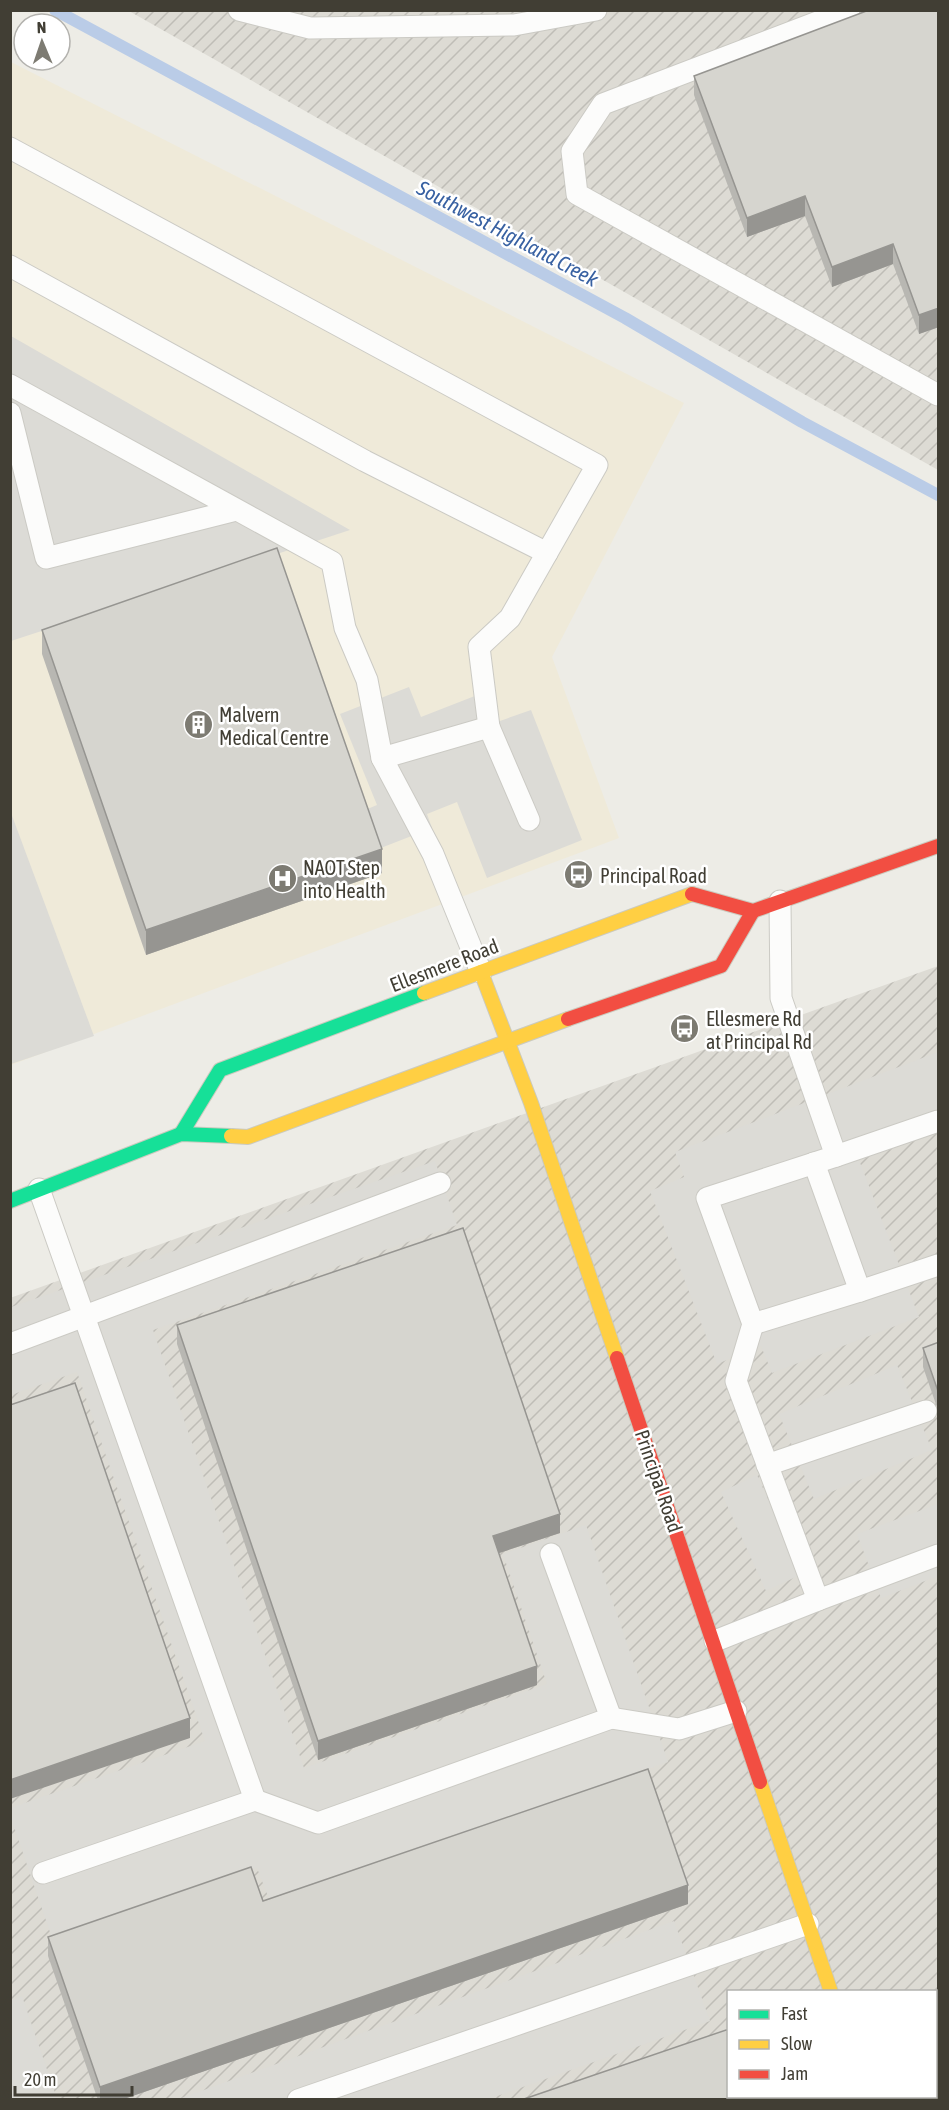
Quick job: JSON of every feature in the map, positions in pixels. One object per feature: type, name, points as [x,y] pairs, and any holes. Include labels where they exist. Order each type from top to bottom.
[{"type":"main road","points":[[10,1201],[181,1134],[248,1137],[508,1041],[722,966],[753,911],[939,846]]},
{"type":"main road","name":"Ellesmere Road","points":[[181,1134],[220,1070],[690,893],[753,911]]},
{"type":"main road","name":"Principal Road","points":[[481,972],[508,1041],[714,1641],[830,1990]]},
{"type":"lane","points":[[239,10],[310,28],[514,25],[596,10]]},
{"type":"lane","points":[[849,10],[603,104],[572,151],[577,194],[939,395]]},
{"type":"lane","points":[[10,148],[597,465],[510,618],[479,647],[489,727],[529,820]]},
{"type":"lane","points":[[10,266],[365,461],[547,553]]},
{"type":"lane","points":[[10,386],[332,562],[345,628],[368,680],[382,758],[433,854],[481,972]]},
{"type":"lane","points":[[10,413],[46,558],[237,510]]},
{"type":"lane","points":[[382,758],[489,727]]},
{"type":"lane","points":[[780,901],[781,998],[836,1155]]},
{"type":"lane","points":[[818,1600],[736,1381],[753,1324],[707,1198],[939,1121]]},
{"type":"lane","points":[[814,1163],[860,1291]]},
{"type":"lane","points":[[10,1344],[441,1183]]},
{"type":"lane","points":[[39,1189],[255,1800]]},
{"type":"lane","points":[[753,1324],[939,1265]]},
{"type":"lane","points":[[767,1465],[926,1411]]},
{"type":"lane","points":[[551,1554],[611,1719]]},
{"type":"lane","points":[[714,1641],[939,1556]]},
{"type":"lane","points":[[43,1873],[255,1800],[318,1823],[611,1719],[679,1729],[736,1711]]},
{"type":"lane","points":[[298,2100],[808,1924]]},
{"type":"shaded area","points":[[129,11],[938,11],[938,470]]},
{"type":"shaded area","points":[[11,62],[12,72],[31,72],[684,403],[552,657],[619,838],[11,1065]]},
{"type":"shaded area","points":[[11,336],[350,530],[11,641]]},
{"type":"shaded area","points":[[409,687],[421,717],[485,692],[497,722],[531,710],[582,840],[487,878],[457,802],[427,814],[432,828],[368,853],[353,815],[377,805],[340,714]]},
{"type":"shaded area","points":[[11,813],[94,1036],[10,1064]]},
{"type":"shaded area","points":[[938,966],[938,2099],[11,2099],[10,1298]]},
{"type":"shaded area","points":[[938,1052],[938,1129],[859,1160],[919,1317],[772,1373],[761,1346],[717,1364],[650,1191],[684,1177],[675,1152]]},
{"type":"shaded area","points":[[435,1161],[457,1225],[153,1330],[304,1768],[547,1684],[503,1554],[586,1525],[668,1762],[269,1899],[257,1868],[52,1938],[11,1818],[10,1808],[205,1741],[77,1372],[11,1395],[11,1307]]},
{"type":"shaded area","points":[[897,1365],[932,1450],[814,1499],[779,1414]]},
{"type":"shaded area","points":[[757,1475],[802,1574],[766,1591],[721,1492]]},
{"type":"shaded area","points":[[938,1504],[938,1576],[881,1598],[857,1534]]},
{"type":"shaded area","points":[[674,1921],[710,2021],[489,2099],[176,2100]]},
{"type":"shaded area","points":[[22,1996],[57,2099],[11,2099],[11,2000]]},
{"type":"building","points":[[869,10],[939,10],[939,308],[919,315],[893,244],[832,267],[805,196],[747,218],[694,76]]},
{"type":"building","name":"Malvern Medical Centre","points":[[277,548],[382,849],[146,930],[42,630]]},
{"type":"building","points":[[463,1228],[560,1514],[493,1536],[537,1666],[318,1741],[177,1325]]},
{"type":"building","points":[[939,1342],[939,1394],[923,1348]]},
{"type":"building","points":[[75,1383],[190,1718],[10,1780],[10,1405]]},
{"type":"building","points":[[648,1769],[688,1885],[100,2087],[48,1937],[251,1867],[263,1901]]},
{"type":"building","points":[[727,2030],[727,2098],[760,2098],[761,2100],[521,2100]]},
{"type":"waterway","name":"Southwest Highland Creek","points":[[55,10],[625,318],[802,422],[938,495]]},
{"type":"traffic: fast","points":[[181,1134],[220,1070],[424,993]]},
{"type":"traffic: fast","points":[[10,1201],[181,1134],[231,1136]]},
{"type":"traffic: slow","points":[[424,993],[692,894]]},
{"type":"traffic: slow","points":[[481,972],[531,1103],[617,1358]]},
{"type":"traffic: slow","points":[[231,1136],[248,1137],[568,1019]]},
{"type":"traffic: slow","points":[[760,1782],[830,1990]]},
{"type":"traffic: jam","points":[[692,894],[753,911],[938,846]]},
{"type":"traffic: jam","points":[[568,1019],[721,966],[753,911]]},
{"type":"traffic: jam","points":[[617,1358],[760,1782]]},
{"type":"place","name":"Malvern Medical Centre","points":[[198,725]]},
{"type":"place","name":"Principal Road","points":[[579,875]]},
{"type":"place","name":"NAOT Step into Health","points":[[282,878]]},
{"type":"place","name":"Ellesmere Rd at Principal Rd","points":[[685,1029]]}]
